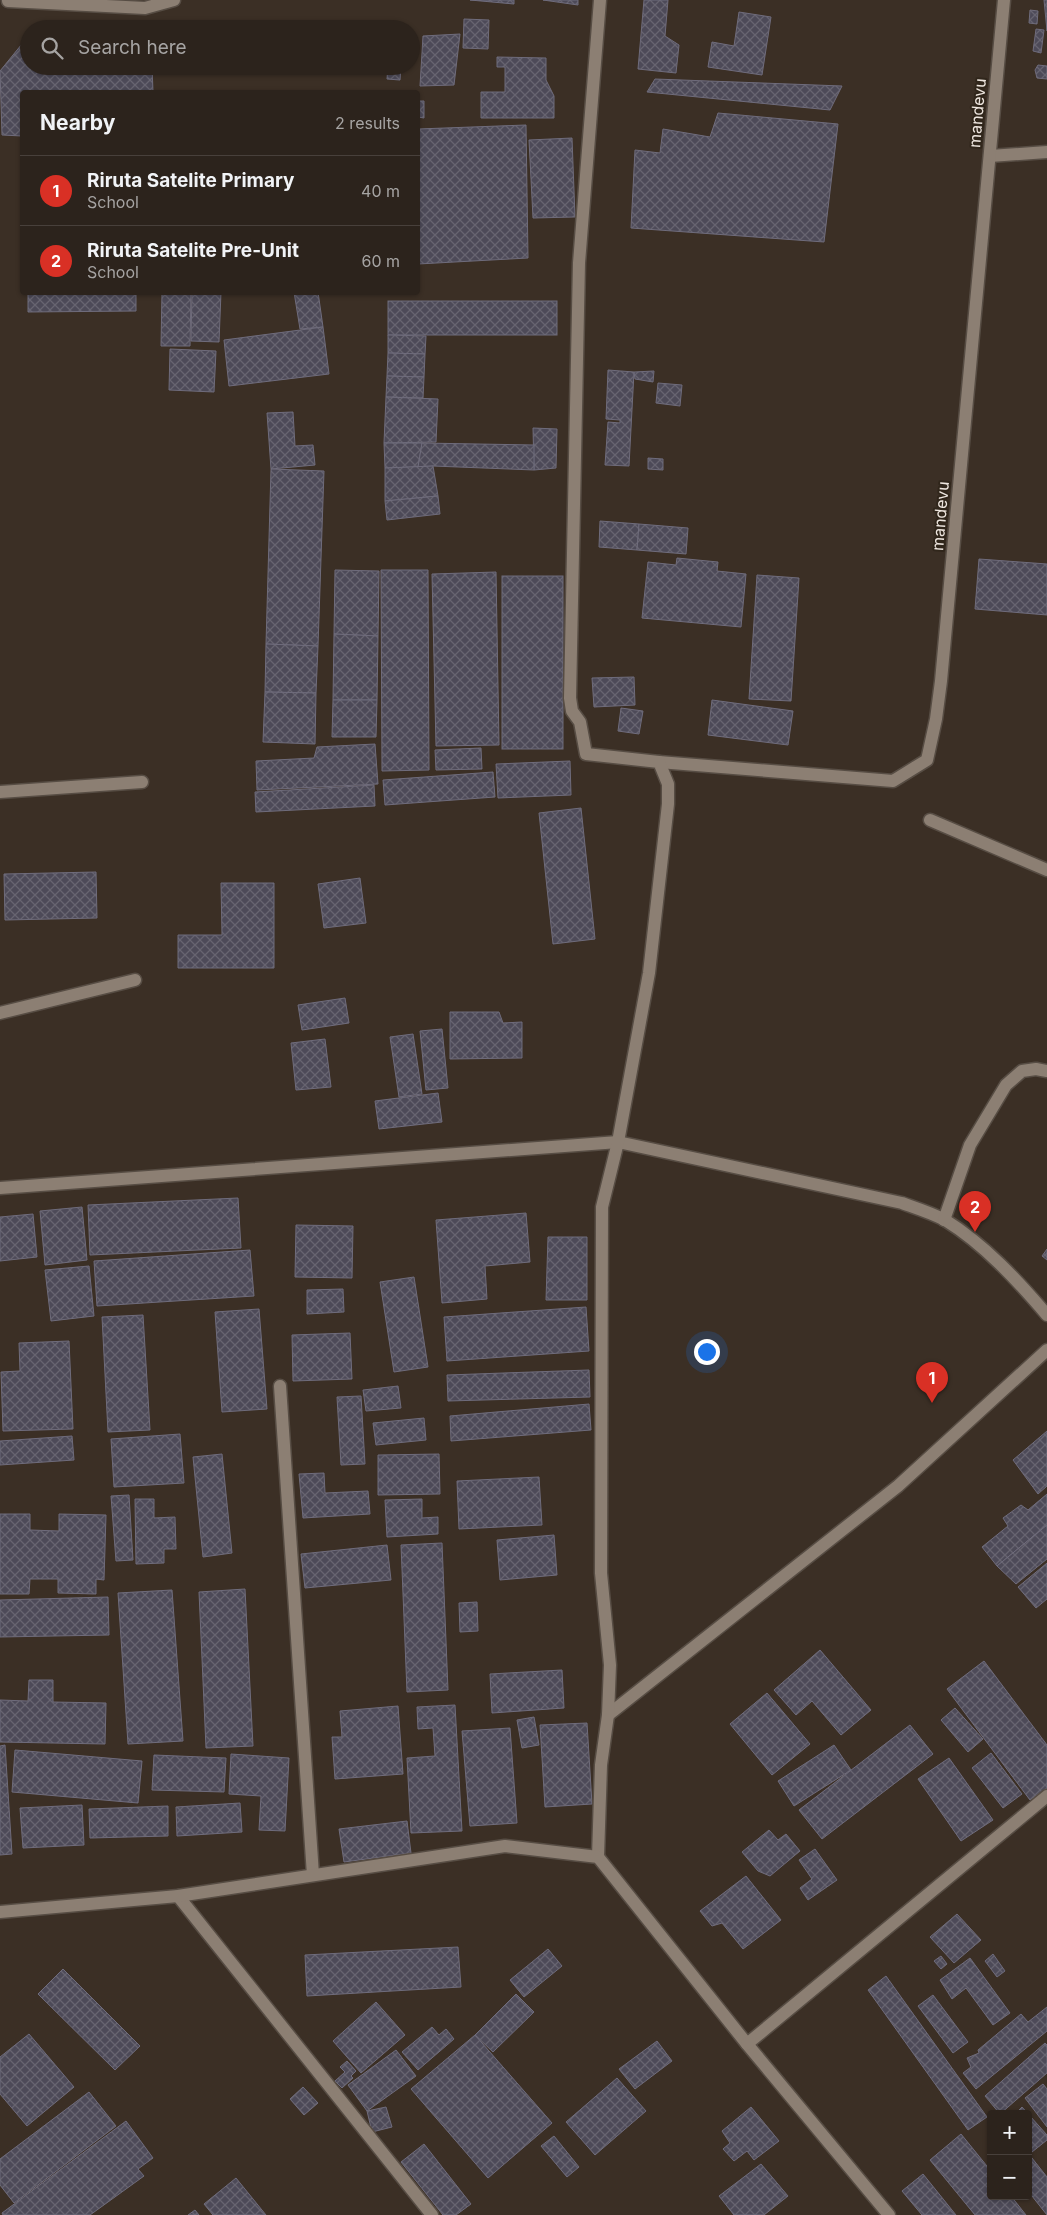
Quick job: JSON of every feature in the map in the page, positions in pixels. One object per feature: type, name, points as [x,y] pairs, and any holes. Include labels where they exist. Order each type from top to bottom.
[{"type":"street","points":[[8,1],[145,8],[174,0]]},
{"type":"street","name":"mandevu","points":[[600,0],[579,264],[570,698],[572,711],[580,722],[586,754],[659,762],[893,781],[927,760],[936,719],[1004,0]]},
{"type":"street","points":[[990,156],[1047,152]]},
{"type":"street","points":[[659,762],[668,784],[668,804],[649,973],[618,1142],[602,1207],[601,1573],[610,1665],[608,1715],[601,1765],[598,1856],[747,2044],[889,2215]]},
{"type":"street","points":[[0,792],[142,782]]},
{"type":"street","points":[[930,820],[1047,870]]},
{"type":"street","points":[[0,1013],[135,980]]},
{"type":"street","points":[[944,1220],[970,1145],[1006,1085],[1022,1071],[1036,1069],[1047,1071]]},
{"type":"street","points":[[0,1188],[618,1142],[902,1203],[944,1220],[979,1246],[1020,1284],[1047,1315]]},
{"type":"street","points":[[608,1715],[898,1486],[1047,1350]]},
{"type":"street","points":[[280,1386],[313,1875]]},
{"type":"street","points":[[747,2044],[1047,1796]]},
{"type":"street","points":[[0,1912],[178,1896],[505,1846],[598,1856]]},
{"type":"street","points":[[178,1896],[432,2215]]},
{"type":"building","points":[[470,0],[514,0],[514,4]]},
{"type":"building","points":[[543,0],[578,0],[578,5]]},
{"type":"building","points":[[644,0],[668,0],[665,36],[679,45],[676,73],[638,69]]},
{"type":"building","points":[[1044,0],[1047,0],[1047,31]]},
{"type":"building","points":[[1030,10],[1038,11],[1037,24],[1029,23]]},
{"type":"building","points":[[739,12],[771,17],[762,75],[708,67],[712,42],[734,46]]},
{"type":"building","points":[[464,19],[489,20],[488,49],[463,48]]},
{"type":"building","points":[[1036,29],[1044,30],[1041,53],[1033,51]]},
{"type":"building","points":[[460,34],[454,85],[420,86],[423,36]]},
{"type":"building","points":[[20,46],[20,75],[152,75],[153,90],[20,90],[20,136],[2,135],[0,71]]},
{"type":"building","points":[[497,57],[546,58],[546,80],[554,96],[554,118],[481,118],[481,92],[505,92],[505,67],[497,67]]},
{"type":"building","points":[[1038,65],[1047,66],[1047,79],[1037,78],[1035,70]]},
{"type":"building","points":[[387,75],[400,75],[400,80],[387,79]]},
{"type":"building","points":[[655,79],[842,86],[830,110],[647,92]]},
{"type":"building","points":[[420,101],[424,101],[424,118],[420,117]]},
{"type":"building","points":[[718,113],[838,124],[824,242],[631,228],[635,150],[660,153],[663,129],[710,137]]},
{"type":"building","points":[[526,125],[528,258],[420,264],[420,129]]},
{"type":"building","points":[[572,138],[575,217],[533,218],[529,140]]},
{"type":"building","points":[[28,295],[136,295],[136,311],[28,312]]},
{"type":"building","points":[[162,295],[191,295],[190,346],[161,346]]},
{"type":"building","points":[[192,295],[221,295],[219,342],[191,341]]},
{"type":"building","points":[[294,295],[318,295],[323,327],[300,329]]},
{"type":"building","points":[[388,301],[557,301],[557,335],[388,335]]},
{"type":"building","points":[[323,327],[329,374],[229,386],[224,340]]},
{"type":"building","points":[[388,335],[426,336],[425,354],[388,353]]},
{"type":"building","points":[[170,349],[216,351],[214,392],[169,390]]},
{"type":"building","points":[[388,353],[425,354],[424,377],[387,376]]},
{"type":"building","points":[[608,370],[634,372],[629,466],[605,465],[608,422],[620,423],[620,420],[606,419]]},
{"type":"building","points":[[654,371],[653,382],[635,379],[634,372]]},
{"type":"building","points":[[387,376],[424,377],[423,398],[386,397]]},
{"type":"building","points":[[658,383],[682,385],[680,406],[656,403]]},
{"type":"building","points":[[386,397],[438,399],[436,442],[384,443]]},
{"type":"building","points":[[293,412],[295,446],[313,445],[315,465],[271,469],[267,413]]},
{"type":"building","points":[[533,428],[557,429],[556,468],[534,470]]},
{"type":"building","points":[[384,443],[422,443],[418,467],[385,468]]},
{"type":"building","points":[[422,443],[534,445],[534,470],[418,467]]},
{"type":"building","points":[[648,458],[663,459],[663,470],[648,469]]},
{"type":"building","points":[[433,466],[438,496],[385,501],[385,468]]},
{"type":"building","points":[[271,469],[324,471],[318,646],[266,644]]},
{"type":"building","points":[[438,496],[440,514],[387,520],[385,501]]},
{"type":"building","points":[[600,521],[639,524],[637,550],[599,547]]},
{"type":"building","points":[[639,524],[688,528],[686,554],[637,550]]},
{"type":"building","points":[[677,558],[718,562],[717,571],[746,574],[741,627],[642,618],[648,562],[676,565]]},
{"type":"building","points":[[979,559],[1047,564],[1047,615],[975,609]]},
{"type":"building","points":[[335,570],[379,571],[378,636],[334,634]]},
{"type":"building","points":[[381,570],[428,570],[429,770],[382,771]]},
{"type":"building","points":[[496,572],[499,745],[436,746],[432,574]]},
{"type":"building","points":[[757,575],[799,578],[791,701],[749,699]]},
{"type":"building","points":[[502,576],[563,576],[563,749],[502,749]]},
{"type":"building","points":[[334,634],[378,636],[377,700],[333,700]]},
{"type":"building","points":[[266,644],[318,646],[316,693],[265,692]]},
{"type":"building","points":[[634,677],[635,705],[594,707],[592,678]]},
{"type":"building","points":[[265,692],[316,693],[315,744],[263,742]]},
{"type":"building","points":[[333,700],[377,700],[376,737],[332,737]]},
{"type":"building","points":[[712,700],[793,711],[788,745],[708,735]]},
{"type":"building","points":[[621,708],[643,711],[639,734],[618,731]]},
{"type":"building","points":[[375,744],[378,784],[257,790],[256,761],[314,758],[317,747]]},
{"type":"building","points":[[481,748],[482,769],[436,770],[435,750]]},
{"type":"building","points":[[570,761],[571,795],[498,798],[496,764]]},
{"type":"building","points":[[493,772],[495,797],[385,805],[383,780]]},
{"type":"building","points":[[374,785],[375,806],[256,812],[255,792]]},
{"type":"building","points":[[581,808],[595,939],[553,944],[539,813]]},
{"type":"building","points":[[96,872],[97,918],[5,920],[4,874]]},
{"type":"building","points":[[360,878],[366,923],[324,928],[318,884]]},
{"type":"building","points":[[221,883],[274,883],[274,968],[178,968],[178,935],[222,935]]},
{"type":"building","points":[[345,998],[349,1023],[302,1030],[298,1005]]},
{"type":"building","points":[[450,1012],[499,1012],[503,1023],[522,1022],[522,1058],[450,1059]]},
{"type":"building","points":[[442,1029],[448,1088],[426,1090],[420,1031]]},
{"type":"building","points":[[413,1034],[422,1094],[399,1097],[390,1037]]},
{"type":"building","points":[[325,1039],[331,1087],[296,1090],[291,1043]]},
{"type":"building","points":[[438,1093],[442,1122],[379,1129],[375,1101]]},
{"type":"building","points":[[238,1198],[241,1248],[90,1255],[88,1205]]},
{"type":"building","points":[[82,1207],[87,1260],[45,1265],[40,1211]]},
{"type":"building","points":[[526,1213],[530,1262],[485,1266],[487,1299],[442,1303],[436,1220]]},
{"type":"building","points":[[33,1214],[37,1257],[0,1261],[0,1217]]},
{"type":"building","points":[[296,1225],[353,1226],[352,1278],[295,1277]]},
{"type":"building","points":[[548,1237],[587,1237],[587,1300],[546,1300]]},
{"type":"building","points":[[1047,1249],[1047,1260],[1042,1256]]},
{"type":"building","points":[[250,1250],[254,1296],[97,1306],[94,1261]]},
{"type":"building","points":[[89,1266],[94,1316],[51,1321],[45,1270]]},
{"type":"building","points":[[414,1277],[428,1367],[394,1372],[380,1282]]},
{"type":"building","points":[[343,1289],[344,1312],[307,1314],[307,1290]]},
{"type":"building","points":[[586,1307],[589,1351],[447,1361],[444,1317]]},
{"type":"building","points":[[259,1309],[267,1409],[222,1412],[215,1312]]},
{"type":"building","points":[[143,1315],[150,1430],[108,1432],[102,1317]]},
{"type":"building","points":[[350,1333],[352,1379],[293,1381],[292,1335]]},
{"type":"building","points":[[69,1341],[73,1429],[3,1431],[1,1372],[20,1371],[19,1343]]},
{"type":"building","points":[[589,1370],[590,1397],[448,1401],[447,1375]]},
{"type":"building","points":[[398,1386],[401,1408],[366,1411],[363,1390]]},
{"type":"building","points":[[361,1396],[365,1464],[341,1465],[337,1397]]},
{"type":"building","points":[[589,1404],[591,1430],[451,1441],[450,1416]]},
{"type":"building","points":[[424,1418],[426,1440],[376,1445],[373,1423]]},
{"type":"building","points":[[1047,1431],[1047,1486],[1038,1494],[1013,1460]]},
{"type":"building","points":[[180,1434],[184,1483],[114,1487],[111,1439]]},
{"type":"building","points":[[72,1436],[74,1460],[0,1465],[0,1441]]},
{"type":"building","points":[[222,1454],[232,1553],[203,1557],[193,1457]]},
{"type":"building","points":[[439,1454],[440,1494],[378,1495],[378,1455]]},
{"type":"building","points":[[324,1473],[325,1493],[368,1491],[370,1514],[303,1518],[299,1474]]},
{"type":"building","points":[[539,1477],[542,1525],[459,1529],[457,1481]]},
{"type":"building","points":[[1047,1494],[1047,1525],[997,1566],[982,1547],[1008,1526],[1003,1518],[1021,1505],[1028,1510]]},
{"type":"building","points":[[129,1495],[133,1560],[116,1561],[111,1496]]},
{"type":"building","points":[[135,1499],[154,1499],[154,1518],[175,1517],[176,1549],[164,1549],[164,1563],[136,1564]]},
{"type":"building","points":[[422,1499],[422,1518],[438,1517],[438,1534],[387,1537],[385,1500]]},
{"type":"building","points":[[0,1514],[30,1514],[30,1530],[59,1531],[59,1514],[106,1515],[104,1580],[96,1579],[96,1594],[58,1593],[58,1579],[30,1579],[29,1594],[0,1594]]},
{"type":"building","points":[[1047,1525],[1047,1559],[1016,1584],[997,1566]]},
{"type":"building","points":[[554,1535],[557,1575],[500,1580],[497,1540]]},
{"type":"building","points":[[442,1543],[448,1690],[407,1692],[401,1545]]},
{"type":"building","points":[[387,1545],[391,1580],[305,1588],[301,1554]]},
{"type":"building","points":[[1047,1563],[1047,1599],[1036,1608],[1018,1587]]},
{"type":"building","points":[[245,1589],[253,1746],[206,1748],[199,1592]]},
{"type":"building","points":[[172,1590],[183,1741],[128,1744],[118,1593]]},
{"type":"building","points":[[108,1597],[109,1635],[0,1637],[0,1600]]},
{"type":"building","points":[[477,1602],[478,1631],[460,1632],[459,1603]]},
{"type":"building","points":[[820,1650],[871,1710],[841,1735],[812,1701],[796,1715],[774,1690]]},
{"type":"building","points":[[984,1661],[1047,1745],[1047,1788],[1030,1800],[947,1689]]},
{"type":"building","points":[[562,1670],[564,1708],[492,1713],[490,1674]]},
{"type":"building","points":[[29,1680],[53,1680],[53,1702],[106,1703],[105,1744],[0,1742],[0,1700],[28,1701]]},
{"type":"building","points":[[767,1693],[810,1744],[772,1775],[730,1724]]},
{"type":"building","points":[[455,1705],[462,1831],[411,1833],[407,1758],[435,1756],[433,1728],[418,1729],[417,1707]]},
{"type":"building","points":[[398,1706],[403,1774],[335,1779],[332,1737],[342,1737],[340,1711]]},
{"type":"building","points":[[955,1708],[983,1739],[968,1752],[941,1720]]},
{"type":"building","points":[[534,1717],[539,1745],[522,1748],[517,1720]]},
{"type":"building","points":[[587,1723],[592,1804],[545,1807],[540,1725]]},
{"type":"building","points":[[910,1725],[933,1754],[822,1839],[799,1810]]},
{"type":"building","points":[[510,1728],[517,1823],[470,1826],[462,1731]]},
{"type":"building","points":[[5,1745],[12,1854],[0,1855],[0,1746]]},
{"type":"building","points":[[834,1745],[851,1770],[794,1806],[778,1781]]},
{"type":"building","points":[[15,1750],[142,1761],[138,1803],[12,1792]]},
{"type":"building","points":[[991,1753],[1022,1794],[1003,1808],[972,1768]]},
{"type":"building","points":[[231,1754],[289,1758],[285,1831],[259,1830],[261,1796],[229,1794]]},
{"type":"building","points":[[154,1755],[226,1758],[224,1792],[152,1790]]},
{"type":"building","points":[[949,1758],[993,1820],[961,1841],[918,1779]]},
{"type":"building","points":[[240,1803],[242,1832],[177,1836],[176,1807]]},
{"type":"building","points":[[82,1805],[84,1845],[23,1848],[20,1808]]},
{"type":"building","points":[[168,1806],[168,1836],[90,1838],[89,1809]]},
{"type":"building","points":[[407,1821],[411,1853],[344,1862],[339,1829]]},
{"type":"building","points":[[769,1830],[778,1840],[786,1834],[800,1851],[770,1876],[758,1871],[742,1852]]},
{"type":"building","points":[[815,1849],[837,1880],[808,1900],[800,1888],[812,1879],[799,1860]]},
{"type":"building","points":[[746,1876],[781,1920],[743,1949],[722,1923],[712,1926],[700,1911]]},
{"type":"building","points":[[957,1914],[981,1940],[954,1963],[930,1937]]},
{"type":"building","points":[[458,1947],[461,1987],[307,1996],[305,1955]]},
{"type":"building","points":[[548,1949],[562,1966],[524,1997],[510,1980]]},
{"type":"building","points":[[993,1954],[1005,1971],[997,1977],[985,1961]]},
{"type":"building","points":[[941,1956],[947,1964],[941,1969],[934,1961]]},
{"type":"building","points":[[970,1958],[1010,2013],[993,2025],[966,1988],[952,1999],[940,1980]]},
{"type":"building","points":[[63,1969],[140,2046],[115,2070],[38,1994]]},
{"type":"building","points":[[886,1976],[987,2117],[968,2130],[868,1990]]},
{"type":"building","points":[[516,1994],[534,2012],[493,2052],[475,2035]]},
{"type":"building","points":[[933,1995],[968,2042],[953,2053],[918,2006]]},
{"type":"building","points":[[376,2002],[405,2035],[361,2073],[333,2041]]},
{"type":"building","points":[[1047,2007],[1047,2031],[976,2089],[963,2073],[971,2067],[967,2058],[979,2053],[978,2050],[1021,2014],[1028,2022]]},
{"type":"building","points":[[432,2027],[439,2035],[446,2029],[454,2039],[418,2070],[402,2052]]},
{"type":"building","points":[[29,2034],[74,2087],[27,2126],[0,2094],[0,2057]]},
{"type":"building","points":[[475,2035],[552,2123],[488,2178],[411,2089]]},
{"type":"building","points":[[657,2041],[672,2061],[635,2089],[619,2069]]},
{"type":"building","points":[[1045,2043],[1047,2045],[1047,2073],[1005,2110],[997,2110],[985,2096]]},
{"type":"building","points":[[396,2050],[416,2076],[367,2111],[348,2085]]},
{"type":"building","points":[[347,2061],[356,2071],[351,2076],[353,2078],[342,2088],[335,2081],[345,2072],[340,2067]]},
{"type":"building","points":[[617,2078],[646,2111],[595,2155],[566,2122]]},
{"type":"building","points":[[1043,2084],[1047,2089],[1047,2127],[1025,2098]]},
{"type":"building","points":[[303,2087],[318,2103],[304,2115],[290,2099]]},
{"type":"building","points":[[89,2092],[116,2126],[14,2203],[0,2185],[0,2159]]},
{"type":"building","points":[[386,2107],[392,2127],[372,2132],[367,2111]]},
{"type":"building","points":[[751,2107],[779,2141],[754,2160],[747,2151],[734,2161],[723,2149],[730,2143],[722,2131]]},
{"type":"building","points":[[1032,2118],[1047,2135],[1047,2140],[1032,2152]]},
{"type":"building","points":[[126,2121],[153,2158],[138,2169],[144,2176],[90,2215],[3,2215],[2,2213]]},
{"type":"building","points":[[961,2134],[987,2166],[987,2200],[1014,2200],[1026,2215],[975,2215],[930,2160]]},
{"type":"building","points":[[554,2136],[579,2167],[567,2177],[541,2146]]},
{"type":"building","points":[[424,2144],[471,2204],[456,2215],[443,2215],[401,2162]]},
{"type":"building","points":[[1032,2158],[1047,2177],[1047,2215],[1032,2196]]},
{"type":"building","points":[[761,2164],[788,2196],[764,2215],[734,2215],[719,2196]]},
{"type":"building","points":[[923,2174],[956,2215],[922,2215],[902,2191]]},
{"type":"building","points":[[236,2178],[266,2215],[213,2215],[204,2204]]},
{"type":"building","points":[[195,2210],[199,2215],[188,2215]]},
{"type":"place","name":"Riruta Satelite Pre-Unit","points":[[975,1232]]},
{"type":"place","name":"Riruta Satelite Primary","points":[[932,1403]]}]
